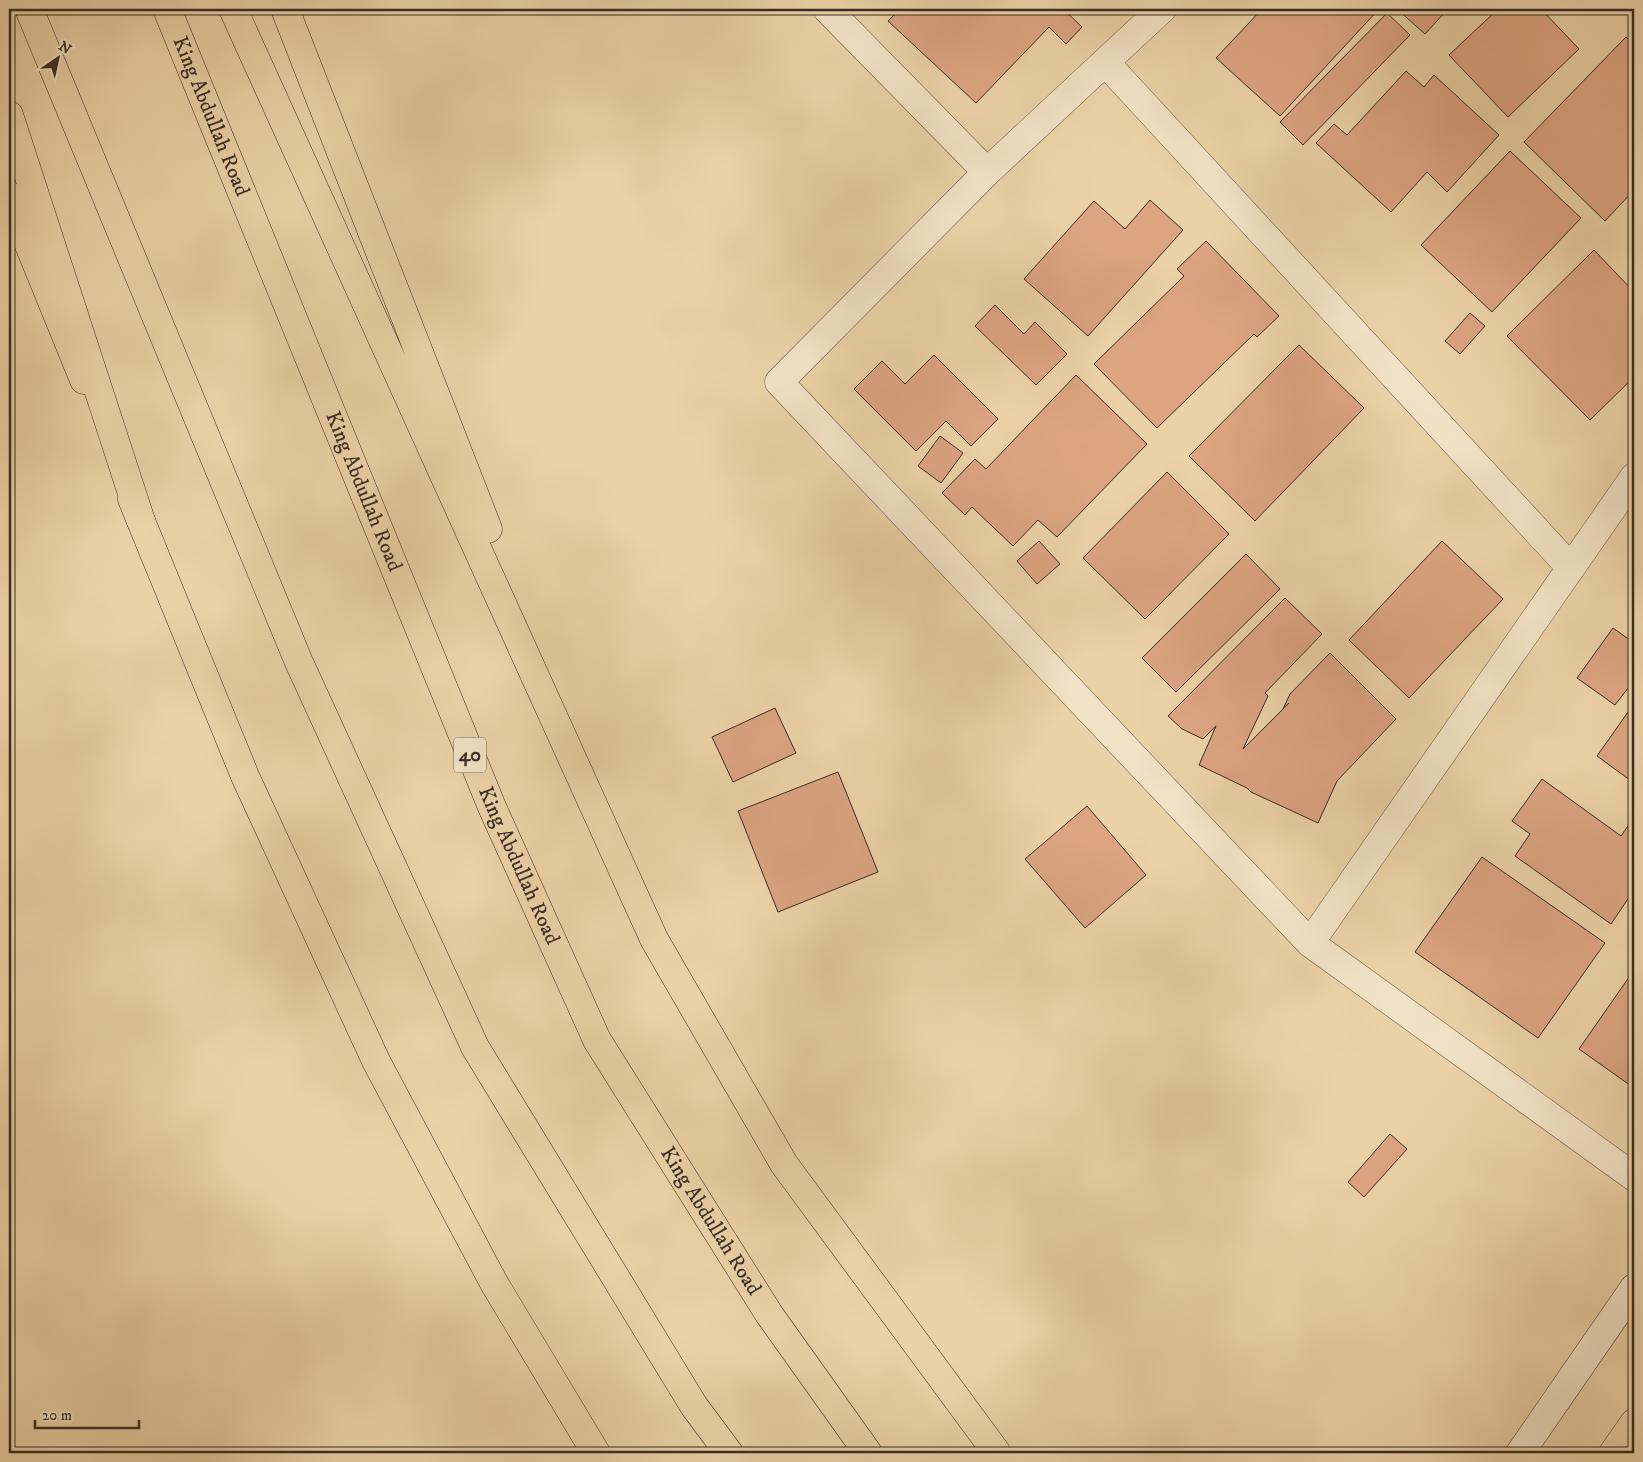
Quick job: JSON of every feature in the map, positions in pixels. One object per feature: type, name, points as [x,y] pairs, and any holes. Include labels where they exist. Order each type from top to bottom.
[{"type":"main road","points":[[29,9],[298,660],[475,1047],[694,1406],[728,1453]]},
{"type":"main road","name":"King Abdullah Road","points":[[167,9],[492,807],[597,1040],[769,1314],[868,1453]]},
{"type":"main road","points":[[233,9],[654,938],[784,1164],[996,1450]]},
{"type":"main road","points":[[285,9],[601,822]]},
{"type":"main road","points":[[9,115],[141,521]]},
{"type":"main road","points":[[9,196],[245,776],[376,1062],[494,1284],[596,1453]]},
{"type":"main road","points":[[1613,1453],[1634,1424]]},
{"type":"street","points":[[827,9],[987,172]]},
{"type":"street","points":[[1162,9],[987,172],[779,382],[1310,943],[1634,1177]]},
{"type":"street","points":[[1105,62],[1571,568]]},
{"type":"street","points":[[1310,943],[1634,477]]},
{"type":"street","points":[[1520,1453],[1634,1288]]},
{"type":"building","points":[[900,9],[1044,9],[1047,11],[1049,9],[1063,9],[1082,27],[1066,44],[1049,27],[976,103],[888,21]]},
{"type":"building","points":[[1077,9],[1089,9],[1083,15]]},
{"type":"building","points":[[1262,9],[1379,9],[1280,116],[1216,58]]},
{"type":"building","points":[[1397,9],[1448,9],[1425,34]]},
{"type":"building","points":[[1498,9],[1541,9],[1579,49],[1508,117],[1449,55]]},
{"type":"building","points":[[1387,13],[1410,35],[1303,145],[1280,122]]},
{"type":"building","points":[[1626,37],[1634,45],[1634,190],[1605,221],[1524,142]]},
{"type":"building","points":[[1406,71],[1424,87],[1434,75],[1499,135],[1447,192],[1427,172],[1391,212],[1316,143],[1334,124],[1347,135]]},
{"type":"building","points":[[1510,151],[1581,218],[1492,312],[1421,245]]},
{"type":"building","points":[[1150,200],[1183,230],[1088,336],[1024,279],[1094,201],[1125,229]]},
{"type":"building","points":[[1206,241],[1279,316],[1257,337],[1254,334],[1157,428],[1094,364],[1184,276],[1177,269]]},
{"type":"building","points":[[1594,250],[1634,292],[1634,377],[1590,420],[1507,336]]},
{"type":"building","points":[[995,305],[1024,334],[1035,322],[1067,354],[1036,385],[975,326]]},
{"type":"building","points":[[1470,313],[1485,326],[1460,354],[1445,341]]},
{"type":"building","points":[[1299,345],[1364,408],[1255,521],[1189,456]]},
{"type":"building","points":[[934,355],[998,419],[971,446],[946,421],[916,451],[854,389],[882,361],[905,384]]},
{"type":"building","points":[[1076,375],[1147,444],[1057,537],[1038,520],[1013,546],[972,507],[965,515],[942,493],[975,459],[986,469]]},
{"type":"building","points":[[940,436],[963,453],[941,483],[918,466]]},
{"type":"building","points":[[1167,472],[1229,534],[1145,619],[1083,558]]},
{"type":"building","points":[[1039,541],[1060,564],[1037,584],[1017,561]]},
{"type":"building","points":[[1442,541],[1503,599],[1409,698],[1349,640]]},
{"type":"building","points":[[1246,554],[1280,589],[1176,692],[1142,658]]},
{"type":"building","points":[[1285,598],[1322,634],[1265,693],[1268,696],[1243,749],[1283,709],[1290,694],[1330,653],[1396,719],[1337,781],[1318,823],[1199,765],[1216,726],[1203,739],[1182,729],[1168,716]]},
{"type":"building","points":[[1613,628],[1634,643],[1634,684],[1632,683],[1615,705],[1577,678]]},
{"type":"building","points":[[1634,706],[1634,783],[1597,756]]},
{"type":"building","points":[[775,708],[796,753],[733,782],[712,737]]},
{"type":"building","points":[[838,772],[878,872],[778,912],[738,811]]},
{"type":"building","points":[[1542,779],[1621,836],[1634,817],[1634,890],[1611,924],[1515,856],[1530,834],[1512,821]]},
{"type":"building","points":[[1087,806],[1146,875],[1085,928],[1025,859]]},
{"type":"building","points":[[1482,857],[1605,943],[1538,1038],[1415,952]]},
{"type":"building","points":[[1634,970],[1634,1088],[1579,1049]]},
{"type":"building","points":[[1390,1134],[1407,1149],[1364,1197],[1348,1182]]}]
